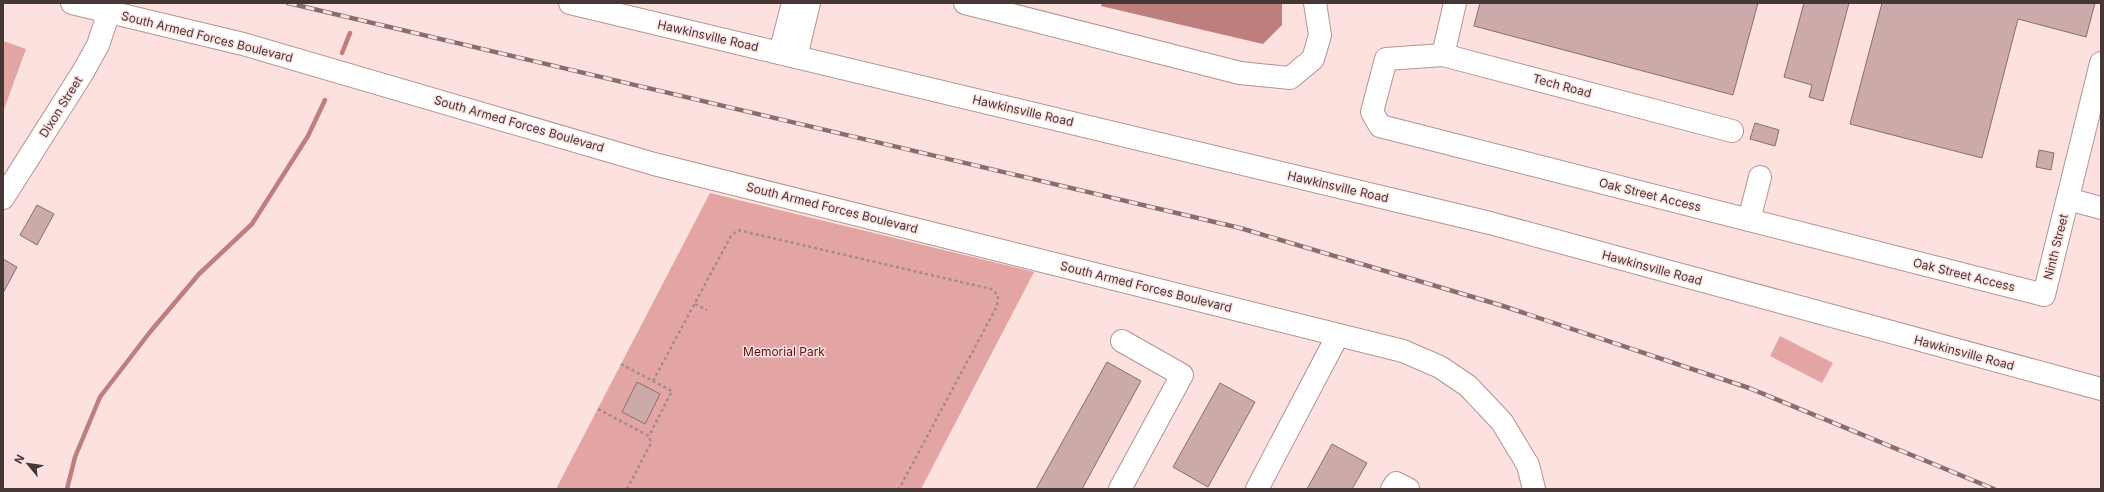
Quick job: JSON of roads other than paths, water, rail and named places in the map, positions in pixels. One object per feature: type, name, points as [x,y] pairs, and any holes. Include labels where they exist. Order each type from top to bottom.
[{"type":"street","name":"South Armed Forces Boulevard","points":[[72,3],[243,44],[654,164],[1403,351],[1440,367],[1468,386],[1502,422],[1528,465],[1534,489]]},
{"type":"street","name":"Hawkinsville Road","points":[[570,3],[1490,223],[2101,389]]},
{"type":"street","points":[[788,55],[793,3]]},
{"type":"street","points":[[788,55],[809,3]]},
{"type":"street","points":[[965,3],[1240,73],[1290,78],[1313,60],[1320,35],[1315,3]]},
{"type":"street","points":[[1443,55],[1455,3]]},
{"type":"street","name":"Dixon Street","points":[[3,198],[84,72],[98,45],[109,12]]},
{"type":"street","name":"Tech Road","points":[[1443,55],[1732,131]]},
{"type":"street","name":"Oak Street Access","points":[[1443,55],[1386,59],[1372,112],[1380,126],[2044,295]]},
{"type":"street","name":"Ninth Street","points":[[2044,295],[2101,63]]},
{"type":"street","points":[[1749,220],[1760,177]]},
{"type":"street","points":[[2068,199],[2101,208]]},
{"type":"street","points":[[1257,489],[1338,334]]},
{"type":"street","points":[[1122,341],[1182,375],[1122,488]]},
{"type":"street","points":[[1392,489],[1396,483],[1408,489]]},
{"type":"waterway","points":[[342,53],[350,33]]},
{"type":"waterway","points":[[67,489],[75,457],[100,397],[150,332],[199,274],[252,224],[308,136],[325,100]]},
{"type":"railway","points":[[288,3],[1240,228],[1500,305],[1749,388],[1994,489]]},
{"type":"park label","name":"Memorial Park","points":[[784,352]]}]
